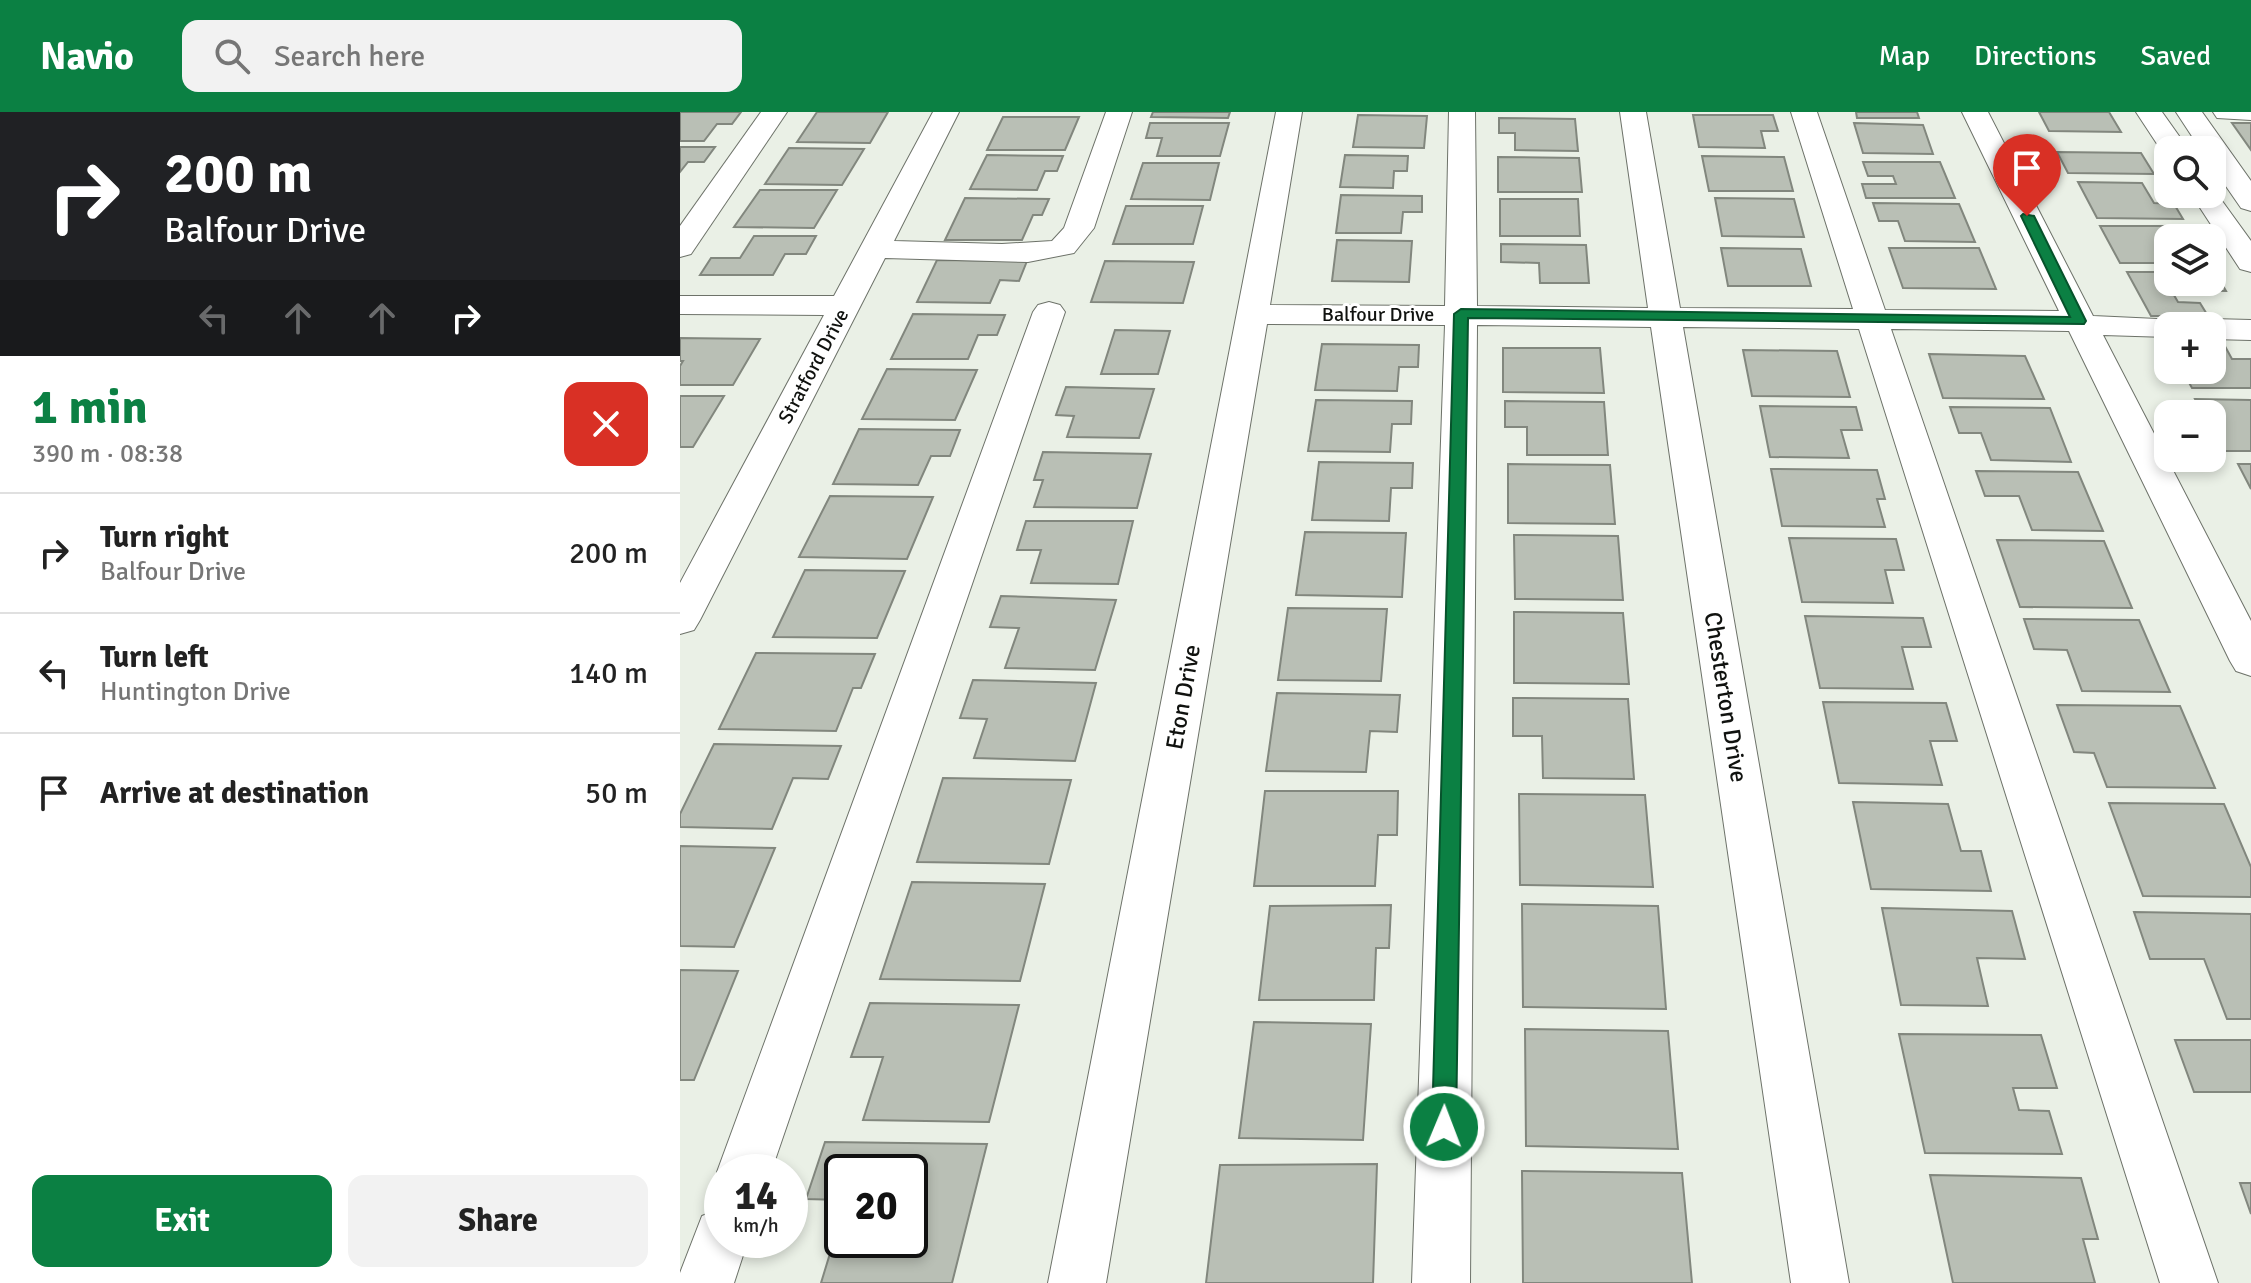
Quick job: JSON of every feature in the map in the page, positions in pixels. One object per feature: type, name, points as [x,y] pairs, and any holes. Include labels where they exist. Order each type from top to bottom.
[{"type":"street","points":[[680,248],[774,112]]},
{"type":"street","name":"Stratford Drive","points":[[680,620],[946,112]]},
{"type":"street","points":[[875,249],[1029,252],[1063,247],[1079,228],[1119,112]]},
{"type":"street","name":"Eton Drive","points":[[1077,1283],[1289,112]]},
{"type":"street","points":[[1441,1283],[1461,314],[1462,112]]},
{"type":"street","name":"Chesterton Drive","points":[[1633,112],[1820,1283]]},
{"type":"street","points":[[1804,112],[2189,1283]]},
{"type":"street","points":[[1975,112],[2251,661]]},
{"type":"street","points":[[2149,112],[2165,136]]},
{"type":"street","points":[[2189,112],[2251,202]]},
{"type":"street","points":[[2226,112],[2251,112]]},
{"type":"street","points":[[2214,208],[2251,263]]},
{"type":"street","points":[[680,305],[845,306]]},
{"type":"street","points":[[750,1154],[1049,312]]},
{"type":"street","name":"Balfour Drive","points":[[1253,314],[1873,319],[2154,326]]},
{"type":"street","points":[[2226,329],[2251,330]]},
{"type":"street","points":[[705,1283],[714,1258]]},
{"type":"building","points":[[680,112],[741,112],[732,124],[717,124],[704,141],[680,141]]},
{"type":"building","points":[[817,112],[888,112],[870,143],[797,142]]},
{"type":"building","points":[[1153,112],[1230,112],[1228,118],[1151,117]]},
{"type":"building","points":[[1856,112],[1917,112],[1919,118],[1857,118]]},
{"type":"building","points":[[2039,112],[2109,112],[2121,132],[2049,131]]},
{"type":"building","points":[[1358,115],[1427,116],[1424,148],[1353,147]]},
{"type":"building","points":[[1693,115],[1773,115],[1778,131],[1761,131],[1765,148],[1699,147]]},
{"type":"building","points":[[1003,117],[1079,117],[1065,150],[987,150]]},
{"type":"building","points":[[1499,118],[1575,119],[1578,151],[1515,150],[1515,133],[1499,133]]},
{"type":"building","points":[[1150,123],[1229,123],[1220,156],[1157,156],[1162,138],[1146,138]]},
{"type":"building","points":[[1854,123],[1923,125],[1933,154],[1863,153]]},
{"type":"building","points":[[2232,123],[2251,123],[2251,150]]},
{"type":"building","points":[[680,147],[715,147],[704,162],[688,162],[680,172]]},
{"type":"building","points":[[789,148],[864,149],[842,185],[765,184]]},
{"type":"building","points":[[2057,152],[2141,153],[2154,174],[2068,173]]},
{"type":"building","points":[[987,155],[1063,156],[1057,171],[1045,171],[1037,190],[970,189]]},
{"type":"building","points":[[1345,155],[1408,156],[1407,171],[1394,171],[1393,188],[1340,187]]},
{"type":"building","points":[[1702,156],[1784,157],[1793,191],[1709,191]]},
{"type":"building","points":[[1498,157],[1579,158],[1582,192],[1498,192]]},
{"type":"building","points":[[1863,162],[1940,162],[1955,198],[1866,198],[1862,184],[1896,184],[1893,176],[1868,176]]},
{"type":"building","points":[[1143,163],[1219,163],[1210,200],[1131,199]]},
{"type":"building","points":[[2078,182],[2142,183],[2154,208],[2176,208],[2183,219],[2097,218]]},
{"type":"building","points":[[760,190],[837,190],[814,228],[734,227]]},
{"type":"building","points":[[1341,195],[1422,196],[1422,212],[1403,212],[1401,233],[1336,233]]},
{"type":"building","points":[[965,198],[1049,199],[1042,215],[1033,215],[1022,240],[945,240]]},
{"type":"building","points":[[1715,198],[1794,199],[1804,237],[1722,236]]},
{"type":"building","points":[[1500,199],[1578,199],[1580,236],[1500,236]]},
{"type":"building","points":[[1873,203],[1959,204],[1975,242],[1905,241],[1898,221],[1879,221]]},
{"type":"building","points":[[1126,206],[1203,206],[1193,244],[1113,244]]},
{"type":"building","points":[[2100,226],[2154,226],[2154,263],[2120,263]]},
{"type":"building","points":[[754,236],[816,236],[806,254],[785,254],[773,275],[700,275],[711,258],[740,258]]},
{"type":"building","points":[[1337,240],[1412,241],[1409,282],[1332,281]]},
{"type":"building","points":[[1501,244],[1586,245],[1589,283],[1540,283],[1539,263],[1501,262]]},
{"type":"building","points":[[1721,248],[1801,249],[1811,286],[1728,286]]},
{"type":"building","points":[[1889,248],[1979,248],[1996,289],[1903,288]]},
{"type":"building","points":[[937,260],[1027,261],[1019,281],[1000,280],[990,303],[917,302]]},
{"type":"building","points":[[1105,261],[1194,262],[1183,303],[1091,302]]},
{"type":"building","points":[[2127,272],[2154,272],[2154,296],[2174,296],[2178,302],[2200,303],[2206,312],[2154,312],[2151,316]]},
{"type":"building","points":[[913,314],[1005,315],[997,335],[978,335],[968,359],[891,359]]},
{"type":"building","points":[[1115,330],[1170,331],[1158,374],[1101,374]]},
{"type":"building","points":[[680,338],[760,339],[733,385],[680,385],[683,361],[680,361]]},
{"type":"building","points":[[1322,344],[1419,345],[1418,367],[1399,367],[1397,391],[1315,390]]},
{"type":"building","points":[[1503,348],[1600,348],[1604,393],[1503,392]]},
{"type":"building","points":[[2226,348],[2232,359],[2251,359],[2251,388],[2192,388],[2190,384],[2226,384]]},
{"type":"building","points":[[1743,350],[1837,351],[1850,397],[1752,396]]},
{"type":"building","points":[[1929,354],[2025,356],[2044,399],[1943,398]]},
{"type":"building","points":[[887,369],[977,370],[955,420],[862,419]]},
{"type":"building","points":[[1066,387],[1154,389],[1139,438],[1067,437],[1074,416],[1056,415]]},
{"type":"building","points":[[680,396],[724,396],[693,447],[680,447]]},
{"type":"building","points":[[2195,399],[2251,400],[2251,451],[2226,451],[2226,400]]},
{"type":"building","points":[[1316,400],[1412,401],[1411,424],[1392,424],[1390,452],[1308,451]]},
{"type":"building","points":[[1505,401],[1604,402],[1608,455],[1527,455],[1527,427],[1505,427]]},
{"type":"building","points":[[1760,406],[1856,407],[1862,430],[1841,430],[1849,458],[1770,457]]},
{"type":"building","points":[[1950,407],[2050,408],[2071,462],[1991,460],[1981,433],[1959,433]]},
{"type":"building","points":[[859,429],[960,430],[950,456],[931,456],[918,485],[833,484]]},
{"type":"building","points":[[1043,452],[1151,454],[1137,508],[1034,507],[1043,480],[1034,480]]},
{"type":"building","points":[[1319,462],[1413,463],[1412,488],[1391,488],[1389,521],[1312,520]]},
{"type":"building","points":[[1508,464],[1610,465],[1615,524],[1508,523]]},
{"type":"building","points":[[2238,464],[2251,464],[2251,489]]},
{"type":"building","points":[[1771,469],[1877,470],[1885,499],[1877,499],[1885,527],[1782,526]]},
{"type":"building","points":[[1976,471],[2078,472],[2103,531],[2032,530],[2019,496],[1985,496]]},
{"type":"building","points":[[830,496],[933,497],[907,559],[799,557]]},
{"type":"building","points":[[1026,521],[1133,521],[1118,584],[1031,583],[1041,550],[1017,550]]},
{"type":"building","points":[[1305,532],[1406,533],[1402,597],[1296,595]]},
{"type":"building","points":[[1514,535],[1618,536],[1623,600],[1515,599]]},
{"type":"building","points":[[1789,538],[1896,539],[1904,570],[1885,570],[1893,603],[1802,602]]},
{"type":"building","points":[[1997,540],[2104,541],[2132,608],[2020,607]]},
{"type":"building","points":[[805,570],[905,571],[877,638],[773,637]]},
{"type":"building","points":[[1001,596],[1116,600],[1095,670],[1005,668],[1019,628],[990,627]]},
{"type":"building","points":[[1288,608],[1387,609],[1381,681],[1278,680]]},
{"type":"building","points":[[1514,612],[1623,613],[1629,684],[1514,683]]},
{"type":"building","points":[[1805,616],[1923,618],[1931,647],[1902,647],[1913,689],[1820,688]]},
{"type":"building","points":[[2024,619],[2139,620],[2170,692],[2082,691],[2067,650],[2034,649]]},
{"type":"building","points":[[756,653],[875,654],[861,688],[853,688],[836,731],[719,729]]},
{"type":"building","points":[[973,680],[1096,683],[1075,761],[974,758],[987,719],[960,718]]},
{"type":"building","points":[[1277,693],[1400,695],[1397,732],[1370,731],[1366,772],[1266,771]]},
{"type":"building","points":[[1513,698],[1628,699],[1634,779],[1543,778],[1542,736],[1513,736]]},
{"type":"building","points":[[1823,702],[1946,703],[1957,741],[1930,741],[1942,785],[1839,783]]},
{"type":"building","points":[[2057,705],[2180,706],[2215,788],[2107,787],[2094,753],[2074,752]]},
{"type":"building","points":[[714,744],[841,746],[828,779],[793,778],[772,829],[680,827],[680,814]]},
{"type":"building","points":[[943,778],[1071,780],[1049,864],[917,862]]},
{"type":"building","points":[[1265,791],[1398,791],[1397,835],[1378,835],[1375,886],[1254,886]]},
{"type":"building","points":[[1519,794],[1645,795],[1653,887],[1520,885]]},
{"type":"building","points":[[1853,802],[1948,804],[1961,851],[1981,851],[1991,891],[1871,889]]},
{"type":"building","points":[[2109,803],[2224,804],[2251,867],[2251,897],[2143,896]]},
{"type":"building","points":[[680,846],[775,848],[734,947],[680,946]]},
{"type":"building","points":[[912,882],[1045,884],[1020,981],[880,979]]},
{"type":"building","points":[[1522,904],[1658,906],[1666,1009],[1523,1007]]},
{"type":"building","points":[[1391,905],[1389,948],[1376,948],[1374,1000],[1259,1000],[1270,906]]},
{"type":"building","points":[[1882,908],[2012,911],[2025,959],[1977,958],[1988,1006],[1901,1005]]},
{"type":"building","points":[[2134,912],[2251,914],[2251,1019],[2227,1019],[2204,959],[2150,959]]},
{"type":"building","points":[[680,970],[738,971],[694,1080],[680,1080]]},
{"type":"building","points":[[870,1003],[1019,1005],[989,1122],[863,1120],[883,1057],[851,1057]]},
{"type":"building","points":[[1254,1022],[1371,1024],[1363,1140],[1239,1138]]},
{"type":"building","points":[[1525,1029],[1668,1031],[1678,1149],[1526,1146]]},
{"type":"building","points":[[1899,1034],[2041,1035],[2057,1088],[2013,1088],[2019,1110],[2049,1111],[2062,1154],[1925,1153]]},
{"type":"building","points":[[2175,1040],[2251,1040],[2251,1092],[2194,1092]]},
{"type":"building","points":[[825,1142],[987,1144],[952,1283],[821,1283],[829,1258],[928,1258],[928,1154],[824,1154],[824,1200],[808,1199]]},
{"type":"building","points":[[1377,1164],[1373,1283],[1206,1283],[1220,1165]]},
{"type":"building","points":[[1522,1171],[1682,1173],[1692,1283],[1523,1283]]},
{"type":"building","points":[[1930,1175],[2081,1178],[2098,1239],[2083,1239],[2095,1283],[1953,1283]]},
{"type":"building","points":[[2240,1183],[2251,1183],[2251,1214]]},
{"type":"route","points":[[1444,1127],[1461,314],[2079,321],[2027,216]]}]
